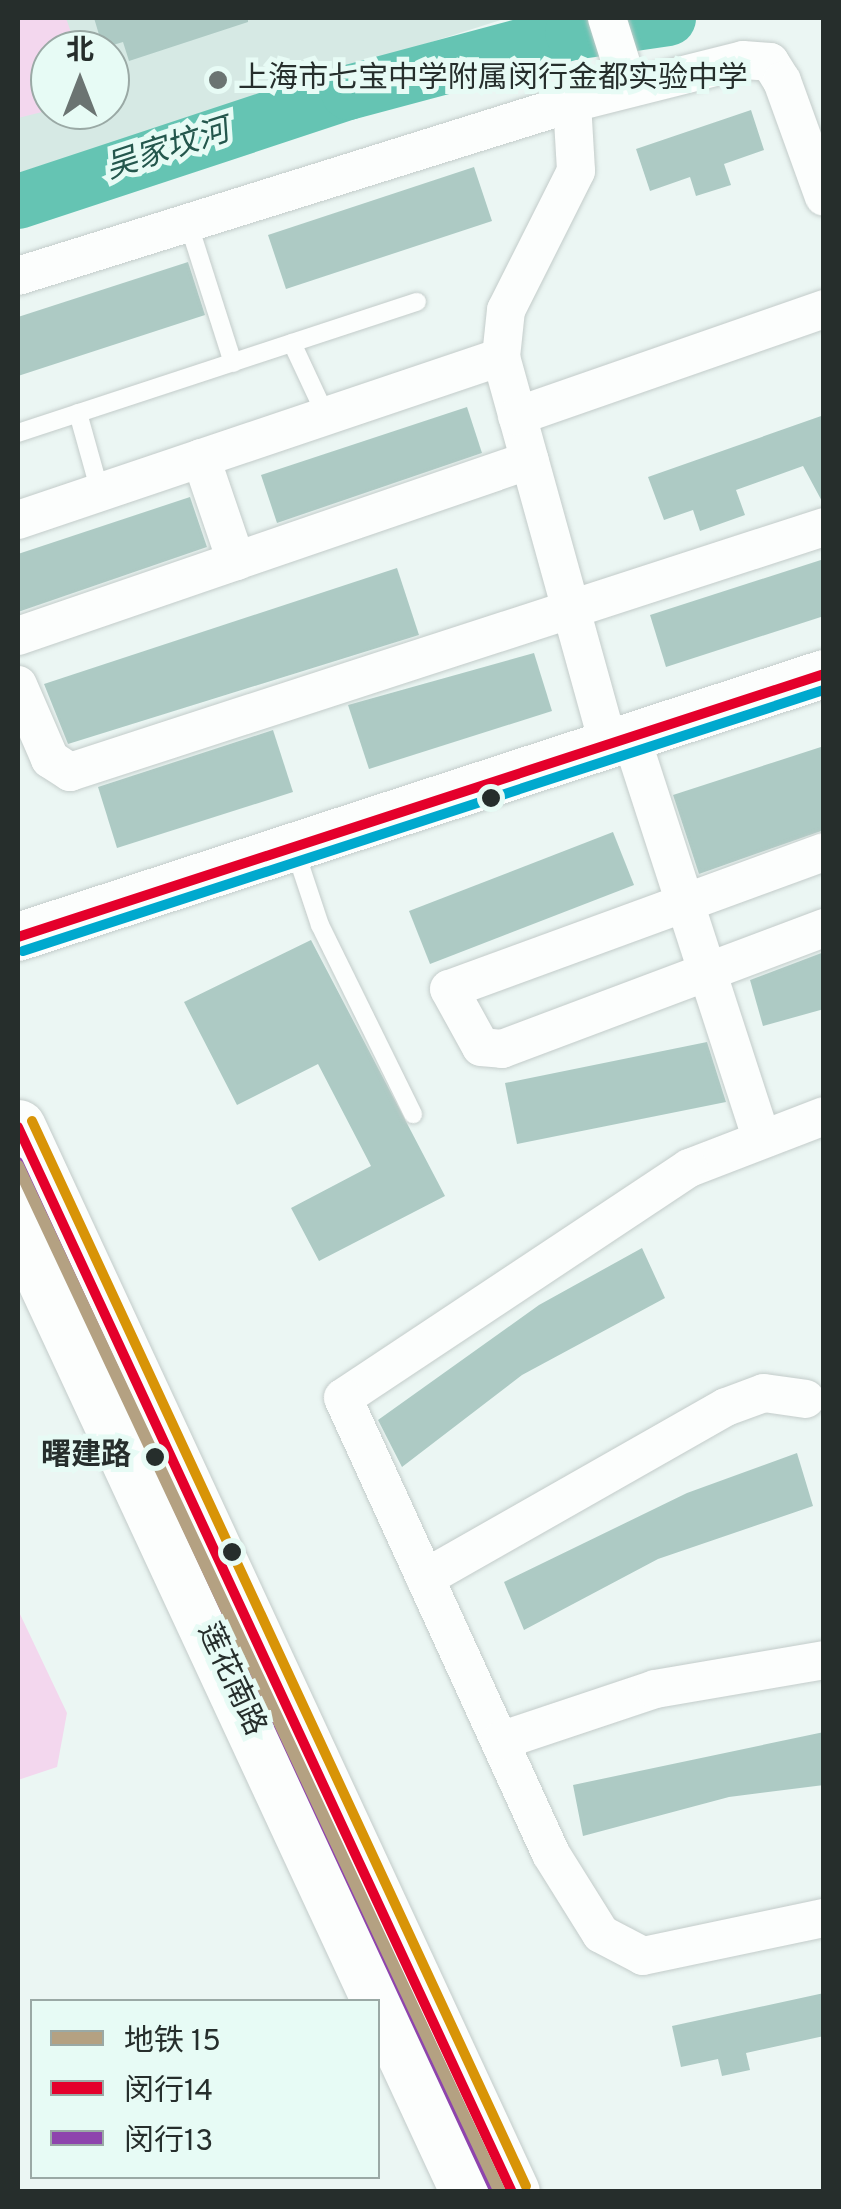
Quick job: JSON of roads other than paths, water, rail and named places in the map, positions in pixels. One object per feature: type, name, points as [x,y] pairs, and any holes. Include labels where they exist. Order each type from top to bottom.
[{"type":"main road","name":"莲花南路","points":[[18,1126],[488,2187]]},
{"type":"main road","name":"莲花南路","points":[[18,1223],[488,2187]]},
{"type":"street","points":[[611,32],[629,88]]},
{"type":"street","points":[[18,276],[572,103],[629,88],[770,62],[824,197]]},
{"type":"street","points":[[572,103],[576,172],[506,310],[501,357],[571,608],[683,898],[761,1137]]},
{"type":"street","points":[[517,416],[824,308]]},
{"type":"street","points":[[18,520],[501,357]]},
{"type":"street","points":[[201,458],[236,561]]},
{"type":"street","points":[[18,636],[530,460]]},
{"type":"street","points":[[18,685],[50,759],[70,772],[824,527]]},
{"type":"street","points":[[18,937],[824,674]]},
{"type":"street","points":[[824,852],[683,898],[449,989],[482,1047],[502,1049],[824,928]]},
{"type":"street","points":[[824,1116],[688,1168],[344,1398],[552,1854],[618,1946],[642,1956],[824,1918]]},
{"type":"street","points":[[425,1578],[726,1407],[764,1394],[806,1399]]},
{"type":"street","points":[[500,1740],[655,1688],[824,1660]]},
{"type":"lane","points":[[188,222],[233,363]]},
{"type":"lane","points":[[18,433],[416,302]]},
{"type":"lane","points":[[292,343],[326,416]]},
{"type":"lane","points":[[78,413],[100,492]]},
{"type":"lane","points":[[294,847],[320,925],[413,1114]]},
{"type":"waterway","name":"吴家坟河","points":[[18,201],[348,92],[572,32],[668,18]]},
{"type":"metro line","name":"15","points":[[18,1166],[500,2192]]},
{"type":"place","name":"上海市七宝中学附属闵行金都实验中学","points":[[218,80]]},
{"type":"place","name":"曙建路","points":[[155,1457]]}]
